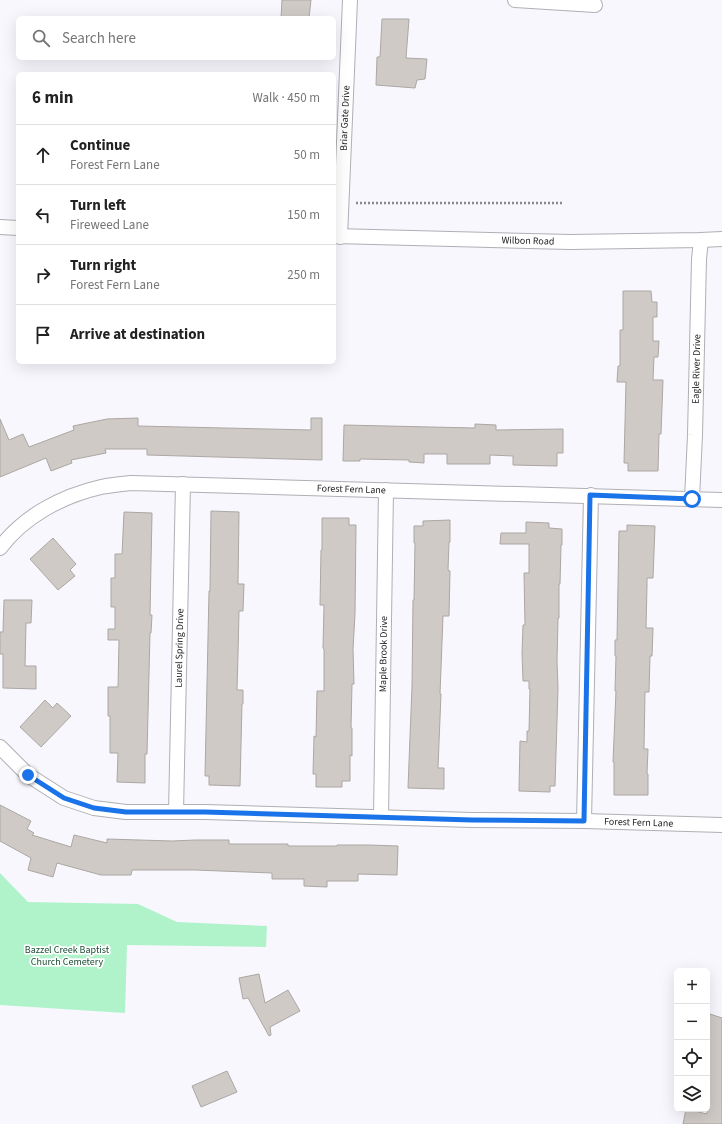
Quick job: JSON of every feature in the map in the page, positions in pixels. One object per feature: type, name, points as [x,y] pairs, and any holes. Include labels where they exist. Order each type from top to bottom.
[{"type":"street","name":"Briar Gate Drive","points":[[337,237],[350,0]]},
{"type":"street","points":[[515,0],[595,5]]},
{"type":"street","points":[[0,228],[16,228]]},
{"type":"street","name":"Wilbon Road","points":[[337,237],[570,242],[722,239]]},
{"type":"street","name":"Eagle River Drive","points":[[692,499],[699,259],[701,240]]},
{"type":"street","name":"Forest Fern Lane","points":[[0,548],[22,524],[47,508],[72,495],[101,487],[131,483],[590,495],[722,500]]},
{"type":"street","name":"Laurel Spring Drive","points":[[176,812],[184,484]]},
{"type":"street","name":"Maple Brook Drive","points":[[381,817],[386,490]]},
{"type":"street","points":[[584,821],[590,495]]},
{"type":"street","name":"Forest Fern Lane","points":[[0,747],[28,775],[64,798],[94,808],[126,812],[722,825]]},
{"type":"path","points":[[355,203],[563,203]]},
{"type":"green space","name":"Bazzel Creek Baptist Church Cemetery","points":[[0,873],[28,902],[138,904],[177,922],[267,926],[266,947],[127,945],[125,1013],[0,1005]]},
{"type":"building","points":[[282,0],[311,0],[309,16],[281,16]]},
{"type":"building","points":[[382,19],[409,19],[406,58],[427,59],[425,79],[417,80],[415,88],[376,85],[377,57],[380,57]]},
{"type":"building","points":[[623,291],[651,291],[652,302],[657,302],[657,317],[653,317],[653,341],[659,341],[658,357],[654,357],[653,380],[663,380],[658,471],[628,471],[628,463],[624,463],[626,382],[617,382],[618,366],[620,366],[620,330],[623,330]]},
{"type":"building","points":[[138,418],[138,426],[311,430],[311,418],[322,418],[322,460],[147,455],[147,449],[105,449],[106,453],[71,460],[72,463],[51,471],[46,458],[0,477],[0,419],[9,440],[23,434],[29,447],[74,430],[73,426],[107,419]]},
{"type":"building","points":[[475,424],[496,425],[496,430],[563,429],[563,453],[557,453],[557,466],[513,465],[513,456],[490,455],[490,464],[447,464],[447,454],[424,454],[424,463],[409,462],[409,460],[360,459],[360,461],[343,461],[344,425],[475,428]]},
{"type":"building","points":[[211,511],[239,512],[238,584],[244,584],[243,611],[239,611],[237,690],[243,690],[240,786],[209,785],[209,776],[205,776]]},
{"type":"building","points":[[124,512],[152,513],[150,615],[152,615],[150,633],[145,783],[117,782],[118,753],[110,753],[108,687],[118,687],[119,640],[108,640],[108,629],[115,629],[115,607],[111,607],[111,578],[115,578],[115,554],[122,554]]},
{"type":"building","points":[[322,518],[349,518],[349,525],[356,525],[353,649],[354,684],[352,684],[351,728],[352,756],[350,755],[350,781],[342,781],[342,787],[316,787],[316,774],[313,774],[314,736],[316,737],[317,691],[324,691],[324,605],[320,605]]},
{"type":"building","points":[[450,520],[448,570],[450,571],[449,616],[443,616],[438,768],[444,768],[444,789],[408,788],[414,600],[414,526],[423,526],[423,521]]},
{"type":"building","points":[[526,522],[549,523],[549,528],[562,529],[558,618],[558,688],[555,786],[550,786],[550,792],[519,791],[520,741],[527,742],[527,731],[529,731],[530,689],[529,681],[523,681],[522,653],[523,625],[525,625],[524,573],[529,573],[529,544],[500,544],[501,533],[526,533]]},
{"type":"building","points":[[627,525],[655,526],[653,578],[647,578],[646,628],[653,628],[652,656],[650,656],[649,692],[645,692],[644,749],[648,749],[648,795],[614,795],[613,762],[616,691],[615,640],[617,640],[619,531],[627,531]]},
{"type":"building","points":[[53,538],[76,564],[70,570],[75,576],[58,590],[30,559]]},
{"type":"building","points":[[4,600],[32,600],[31,623],[26,623],[25,666],[36,666],[36,689],[3,688],[3,654],[0,654],[0,632],[3,632]]},
{"type":"building","points":[[45,700],[53,708],[57,703],[71,716],[41,747],[20,727]]},
{"type":"building","points":[[0,805],[31,821],[27,829],[34,833],[32,835],[71,847],[74,835],[107,843],[107,839],[172,841],[229,840],[229,844],[288,844],[288,846],[398,846],[397,875],[358,874],[358,881],[327,881],[327,887],[304,886],[304,879],[272,879],[272,873],[195,870],[132,870],[131,875],[101,875],[57,863],[53,877],[28,870],[31,858],[0,841]]},
{"type":"building","points":[[259,974],[265,1003],[288,990],[300,1011],[270,1027],[271,1035],[269,1036],[248,998],[243,999],[239,978]]},
{"type":"building","points":[[710,1014],[722,1018],[722,1124],[683,1124],[685,1112],[699,1112],[707,1114],[707,1112],[710,1112]]},
{"type":"building","points":[[227,1071],[237,1092],[201,1107],[192,1086]]},
{"type":"route","points":[[28,775],[64,798],[94,808],[126,812],[205,812],[472,820],[584,821],[590,495],[692,499]]}]
